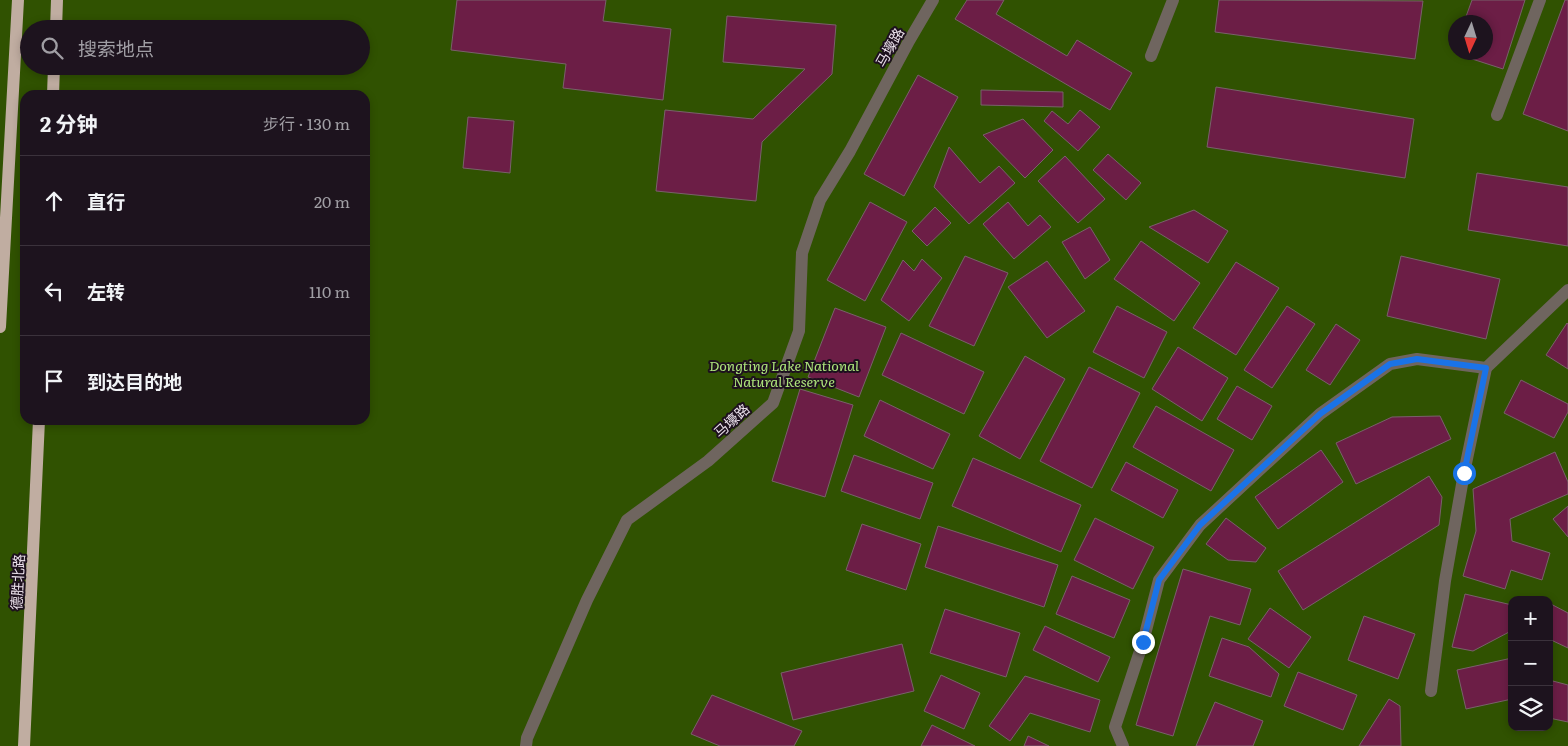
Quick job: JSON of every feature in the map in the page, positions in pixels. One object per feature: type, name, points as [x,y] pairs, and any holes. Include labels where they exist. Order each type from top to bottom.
[{"type":"main road","points":[[0,327],[18,0]]},
{"type":"main road","points":[[56,20],[57,0]]},
{"type":"main road","points":[[53,90],[54,75]]},
{"type":"main road","name":"德胜北路","points":[[24,746],[39,425]]},
{"type":"street","name":"马壕路","points":[[526,746],[527,738],[587,600],[627,520],[708,461],[773,404],[800,331],[802,253],[820,200],[850,151],[933,0]]},
{"type":"street","points":[[1152,56],[1173,0]]},
{"type":"street","points":[[1497,115],[1540,0]]},
{"type":"street","points":[[1432,691],[1445,581],[1464,473],[1486,368],[1568,290]]},
{"type":"street","points":[[1123,746],[1115,727],[1143,642],[1159,580],[1200,525],[1320,414],[1390,364],[1417,359],[1486,368]]},
{"type":"green space","name":"Dongting Lake National Natural Reserve","points":[[0,0],[1568,0],[1568,746],[0,746]]},
{"type":"building","points":[[457,0],[606,0],[603,21],[671,29],[663,100],[563,88],[566,64],[451,50]]},
{"type":"building","points":[[967,0],[1004,0],[996,14],[1067,56],[1077,40],[1132,73],[1110,110],[955,19]]},
{"type":"building","points":[[1219,0],[1423,1],[1415,59],[1215,32]]},
{"type":"building","points":[[1472,0],[1525,0],[1503,69],[1475,60],[1493,60],[1493,15],[1467,15]]},
{"type":"building","points":[[1565,0],[1568,0],[1568,131],[1523,114]]},
{"type":"building","points":[[727,16],[836,25],[832,74],[762,142],[756,201],[656,191],[665,110],[753,119],[805,69],[723,62]]},
{"type":"building","points":[[918,75],[958,97],[904,196],[864,174]]},
{"type":"building","points":[[1216,87],[1414,119],[1405,178],[1207,147]]},
{"type":"building","points":[[981,90],[1063,92],[1063,107],[981,105]]},
{"type":"building","points":[[1080,110],[1100,127],[1078,151],[1044,121],[1052,111],[1068,124]]},
{"type":"building","points":[[468,117],[514,121],[510,173],[463,168]]},
{"type":"building","points":[[1023,119],[1053,150],[1025,178],[983,135]]},
{"type":"building","points":[[949,147],[980,183],[999,166],[1015,183],[969,224],[934,187]]},
{"type":"building","points":[[1108,154],[1141,183],[1126,200],[1093,170]]},
{"type":"building","points":[[1065,156],[1105,199],[1078,223],[1038,181]]},
{"type":"building","points":[[1477,173],[1568,187],[1568,246],[1468,230]]},
{"type":"building","points":[[870,202],[907,222],[865,301],[827,280]]},
{"type":"building","points":[[1008,202],[1028,226],[1040,215],[1051,227],[1014,259],[983,224]]},
{"type":"building","points":[[935,207],[951,223],[927,246],[912,231]]},
{"type":"building","points":[[1194,210],[1228,231],[1208,263],[1149,227]]},
{"type":"building","points":[[1090,227],[1110,260],[1085,279],[1062,242]]},
{"type":"building","points":[[1141,241],[1200,283],[1174,321],[1114,279]]},
{"type":"building","points":[[965,256],[1008,273],[974,346],[929,326]]},
{"type":"building","points":[[1401,256],[1500,279],[1486,339],[1387,316]]},
{"type":"building","points":[[922,259],[942,278],[909,321],[881,300],[903,260],[914,271]]},
{"type":"building","points":[[1047,261],[1085,311],[1047,338],[1008,287]]},
{"type":"building","points":[[1236,262],[1279,288],[1236,355],[1193,328]]},
{"type":"building","points":[[1117,306],[1167,332],[1144,378],[1093,352]]},
{"type":"building","points":[[1287,306],[1315,324],[1272,388],[1244,370]]},
{"type":"building","points":[[835,308],[886,327],[859,397],[808,377]]},
{"type":"building","points":[[1336,324],[1360,340],[1330,385],[1306,370]]},
{"type":"building","points":[[1568,324],[1568,369],[1546,355]]},
{"type":"building","points":[[901,333],[984,372],[964,414],[882,375]]},
{"type":"building","points":[[1178,347],[1228,378],[1202,421],[1152,389]]},
{"type":"building","points":[[1025,356],[1065,379],[1020,459],[979,436]]},
{"type":"building","points":[[1089,367],[1140,393],[1092,488],[1040,461]]},
{"type":"building","points":[[1521,380],[1568,404],[1568,412],[1554,438],[1504,413]]},
{"type":"building","points":[[1237,386],[1272,406],[1252,440],[1217,419]]},
{"type":"building","points":[[800,389],[853,405],[825,497],[772,481]]},
{"type":"building","points":[[880,400],[950,434],[933,469],[864,436]]},
{"type":"building","points":[[1156,406],[1234,450],[1211,491],[1133,447]]},
{"type":"building","points":[[1440,416],[1451,439],[1356,484],[1336,443],[1392,417]]},
{"type":"building","points":[[1321,450],[1343,482],[1278,529],[1255,497]]},
{"type":"building","points":[[1555,452],[1568,482],[1568,494],[1510,519],[1512,541],[1550,553],[1542,580],[1511,570],[1505,589],[1463,576],[1476,531],[1473,489]]},
{"type":"building","points":[[854,455],[933,483],[920,519],[841,491]]},
{"type":"building","points":[[973,458],[1081,505],[1061,552],[952,506]]},
{"type":"building","points":[[1126,462],[1178,490],[1163,518],[1111,490]]},
{"type":"building","points":[[1429,476],[1442,497],[1439,525],[1303,610],[1278,571]]},
{"type":"building","points":[[1568,506],[1568,537],[1553,519]]},
{"type":"building","points":[[1095,518],[1154,547],[1133,589],[1074,560]]},
{"type":"building","points":[[1226,518],[1266,548],[1256,562],[1228,560],[1206,544]]},
{"type":"building","points":[[862,524],[921,544],[906,590],[846,570]]},
{"type":"building","points":[[938,526],[1058,565],[1044,607],[925,567]]},
{"type":"building","points":[[1183,569],[1251,589],[1240,625],[1210,616],[1173,736],[1136,725]]},
{"type":"building","points":[[1072,576],[1130,600],[1114,638],[1056,614]]},
{"type":"building","points":[[1465,594],[1508,604],[1508,633],[1473,651],[1452,647]]},
{"type":"building","points":[[1553,605],[1568,613],[1568,648],[1553,641]]},
{"type":"building","points":[[1270,608],[1311,637],[1289,668],[1248,639]]},
{"type":"building","points":[[945,609],[1020,633],[1006,677],[930,653]]},
{"type":"building","points":[[1364,616],[1415,634],[1398,679],[1348,660]]},
{"type":"building","points":[[1045,626],[1110,657],[1098,682],[1033,650]]},
{"type":"building","points":[[1222,638],[1249,647],[1279,674],[1271,697],[1209,676]]},
{"type":"building","points":[[902,644],[914,691],[793,720],[781,673]]},
{"type":"building","points":[[1508,659],[1508,700],[1466,709],[1457,670]]},
{"type":"building","points":[[1298,672],[1357,695],[1343,730],[1284,706]]},
{"type":"building","points":[[941,675],[980,693],[964,729],[924,711]]},
{"type":"building","points":[[1025,676],[1100,700],[1090,732],[1030,713],[1010,741],[989,726]]},
{"type":"building","points":[[1553,681],[1568,685],[1568,722],[1553,719]]},
{"type":"building","points":[[712,695],[802,731],[794,746],[720,746],[691,734]]},
{"type":"building","points":[[1389,699],[1400,706],[1401,746],[1359,746]]},
{"type":"building","points":[[1215,702],[1263,721],[1253,746],[1196,746]]},
{"type":"building","points":[[932,725],[975,746],[921,746]]},
{"type":"building","points":[[1028,736],[1049,746],[1024,746]]},
{"type":"route","points":[[1143,642],[1159,580],[1200,525],[1320,414],[1390,364],[1417,359],[1486,368],[1464,473]]}]
